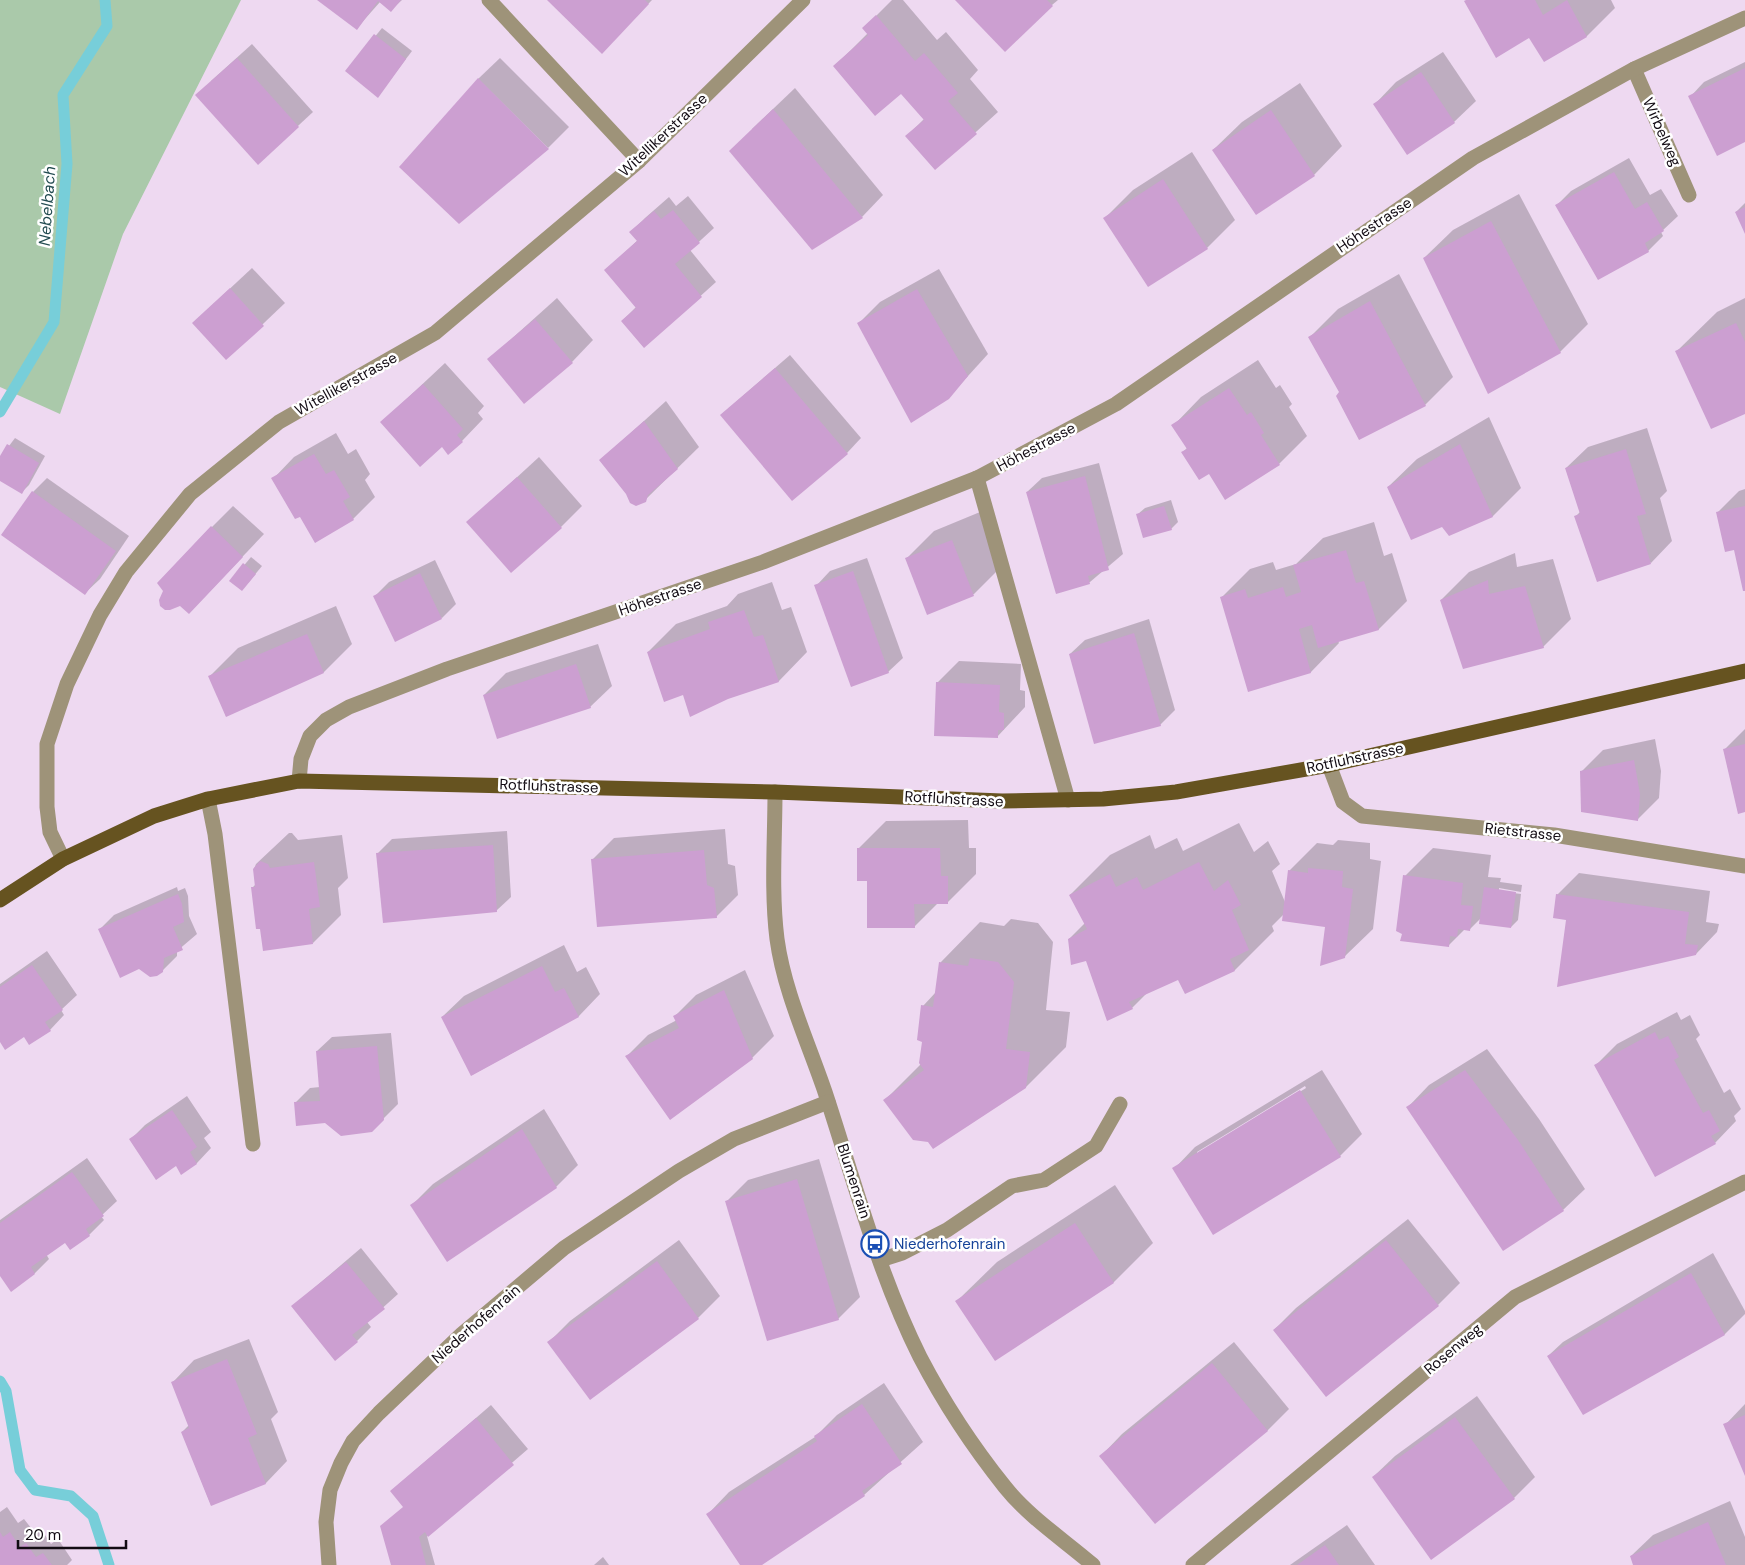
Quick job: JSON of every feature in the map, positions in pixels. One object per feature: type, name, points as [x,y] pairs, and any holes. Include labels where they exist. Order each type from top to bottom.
[{"type":"main road","name":"Rotfluhstrasse","points":[[63,858],[154,816],[208,800],[299,781],[775,792],[1002,801],[1068,800],[1176,792],[1329,765],[1745,671]]},
{"type":"main road","points":[[0,900],[63,858]]},
{"type":"street","points":[[490,0],[639,160]]},
{"type":"street","name":"Witellikerstrasse","points":[[63,858],[50,832],[47,807],[47,744],[67,684],[100,615],[126,572],[184,502],[279,422],[435,333],[639,160],[803,0]]},
{"type":"street","name":"Höhestrasse","points":[[299,781],[301,759],[310,736],[326,720],[349,707],[447,669],[763,562],[977,478],[1116,404],[1473,158],[1634,69],[1745,18]]},
{"type":"street","name":"Wirbelweg","points":[[1634,69],[1689,195]]},
{"type":"street","points":[[977,478],[1068,800]]},
{"type":"street","name":"Rietstrasse","points":[[1329,765],[1343,802],[1362,816],[1554,835],[1745,866]]},
{"type":"street","name":"Blumenrain","points":[[775,792],[775,913],[777,940],[788,985],[880,1260],[920,1357],[944,1400],[974,1446],[1022,1505],[1093,1565]]},
{"type":"street","points":[[208,800],[216,844],[253,1144]]},
{"type":"street","name":"Niederhofenrain","points":[[329,1565],[326,1522],[330,1490],[341,1463],[353,1441],[379,1413],[462,1334],[564,1248],[679,1171],[734,1139],[828,1102]]},
{"type":"street","points":[[880,1260],[902,1253],[947,1230],[1012,1186],[1044,1180],[1096,1146],[1120,1104]]},
{"type":"street","name":"Rosenweg","points":[[1193,1565],[1515,1297],[1745,1182]]},
{"type":"green space","points":[[0,0],[241,0],[123,234],[60,414],[0,387]]},
{"type":"building","points":[[317,0],[401,0],[391,12],[378,1],[357,30]]},
{"type":"building","points":[[547,0],[645,0],[649,4],[602,54]]},
{"type":"building","points":[[955,0],[1047,0],[1053,6],[1005,52]]},
{"type":"building","points":[[1535,0],[1543,15],[1567,0],[1587,37],[1544,62],[1529,38],[1496,58],[1464,1]]},
{"type":"building","points":[[876,15],[915,61],[924,53],[958,93],[948,101],[977,134],[935,170],[905,136],[924,120],[901,94],[875,116],[833,66],[868,35],[862,28]]},
{"type":"building","points":[[374,34],[406,59],[378,98],[345,71]]},
{"type":"building","points":[[237,58],[299,127],[258,165],[195,95]]},
{"type":"building","points":[[1745,68],[1745,142],[1717,156],[1688,96]]},
{"type":"building","points":[[1421,72],[1455,123],[1407,155],[1373,104]]},
{"type":"building","points":[[478,78],[549,149],[459,224],[399,167]]},
{"type":"building","points":[[773,109],[863,218],[812,250],[729,151]]},
{"type":"building","points":[[1271,110],[1315,176],[1256,215],[1212,150]]},
{"type":"building","points":[[1614,172],[1635,209],[1647,202],[1664,231],[1645,243],[1649,252],[1598,280],[1555,205]]},
{"type":"building","points":[[1163,179],[1208,249],[1148,287],[1103,218]]},
{"type":"building","points":[[1745,207],[1745,234],[1735,212]]},
{"type":"building","points":[[673,210],[700,243],[675,264],[702,297],[644,348],[621,321],[636,308],[604,270],[637,241],[629,232],[654,211],[661,219]]},
{"type":"building","points":[[1491,221],[1561,353],[1488,394],[1423,258]]},
{"type":"building","points":[[230,288],[264,326],[226,360],[192,323]]},
{"type":"building","points":[[917,289],[968,376],[949,399],[911,423],[857,323]]},
{"type":"building","points":[[1370,301],[1426,406],[1359,440],[1336,396],[1339,392],[1308,337]]},
{"type":"building","points":[[535,319],[573,363],[524,404],[487,359]]},
{"type":"building","points":[[1736,323],[1745,342],[1745,414],[1711,429],[1675,351]]},
{"type":"building","points":[[775,368],[848,454],[792,501],[720,415]]},
{"type":"building","points":[[423,384],[463,429],[457,435],[463,442],[448,455],[442,447],[420,467],[380,422]]},
{"type":"building","points":[[1229,388],[1247,415],[1251,412],[1264,433],[1261,435],[1280,465],[1225,500],[1209,474],[1199,480],[1181,452],[1187,449],[1171,425]]},
{"type":"building","points":[[644,421],[678,469],[648,495],[646,502],[636,506],[630,503],[626,494],[599,460]]},
{"type":"building","points":[[7,444],[39,463],[22,494],[0,481],[0,456]]},
{"type":"building","points":[[1460,444],[1493,517],[1449,536],[1442,527],[1411,540],[1387,487]]},
{"type":"building","points":[[1626,449],[1646,514],[1637,516],[1651,564],[1597,582],[1574,516],[1580,514],[1565,468]]},
{"type":"building","points":[[314,454],[326,474],[334,470],[350,497],[343,501],[354,520],[315,543],[300,517],[295,519],[271,478]]},
{"type":"building","points":[[1085,476],[1109,570],[1088,576],[1090,584],[1056,594],[1026,492]]},
{"type":"building","points":[[517,477],[562,528],[511,573],[466,522]]},
{"type":"building","points":[[32,491],[116,551],[85,595],[1,535]]},
{"type":"building","points":[[1164,506],[1172,530],[1143,538],[1136,514]]},
{"type":"building","points":[[1745,506],[1745,591],[1743,591],[1734,550],[1725,552],[1716,512]]},
{"type":"building","points":[[211,526],[243,557],[189,614],[180,606],[165,610],[160,606],[159,600],[163,591],[157,583]]},
{"type":"building","points":[[952,540],[974,596],[927,615],[905,558]]},
{"type":"building","points":[[1346,550],[1356,583],[1364,581],[1379,630],[1318,648],[1312,625],[1299,629],[1311,673],[1248,692],[1220,597],[1245,589],[1248,598],[1283,587],[1286,597],[1301,592],[1293,565]]},
{"type":"building","points":[[243,563],[256,574],[242,591],[229,581]]},
{"type":"building","points":[[853,571],[889,673],[851,687],[814,585]]},
{"type":"building","points":[[420,573],[442,619],[395,642],[373,596]]},
{"type":"building","points":[[1488,580],[1489,594],[1525,586],[1544,648],[1463,669],[1440,600]]},
{"type":"building","points":[[744,610],[754,637],[763,635],[779,682],[728,699],[690,717],[683,695],[664,702],[647,652],[710,629],[708,622]]},
{"type":"building","points":[[1134,633],[1161,726],[1094,744],[1069,654]]},
{"type":"building","points":[[307,634],[324,673],[226,717],[208,676]]},
{"type":"building","points":[[576,664],[591,708],[497,739],[483,695]]},
{"type":"building","points":[[936,682],[1000,685],[999,712],[1004,713],[1004,730],[998,730],[998,738],[934,736]]},
{"type":"building","points":[[1745,744],[1745,812],[1738,814],[1723,749]]},
{"type":"building","points":[[1634,760],[1640,794],[1638,821],[1581,812],[1580,771]]},
{"type":"building","points":[[493,845],[497,912],[383,923],[376,853]]},
{"type":"building","points":[[857,848],[940,848],[941,876],[948,876],[948,904],[914,904],[915,928],[867,928],[867,881],[857,881]]},
{"type":"building","points":[[704,850],[707,885],[714,888],[717,918],[597,927],[591,859]]},
{"type":"building","points":[[260,861],[268,864],[270,868],[314,862],[320,907],[309,909],[313,944],[263,951],[260,929],[256,929],[251,887],[255,887],[253,869]]},
{"type":"building","points":[[1199,862],[1214,891],[1228,880],[1241,905],[1232,910],[1249,950],[1230,959],[1235,971],[1185,994],[1178,980],[1129,1002],[1133,1009],[1107,1021],[1086,961],[1071,965],[1068,939],[1087,929],[1069,895],[1110,874],[1116,887],[1137,877],[1143,890]]},
{"type":"building","points":[[1308,868],[1343,871],[1342,887],[1353,889],[1345,958],[1320,966],[1325,927],[1282,921],[1288,870],[1308,873]]},
{"type":"building","points":[[1403,875],[1463,883],[1461,905],[1473,906],[1470,931],[1458,929],[1457,937],[1450,936],[1449,947],[1400,941],[1402,934],[1396,931]]},
{"type":"building","points":[[1484,887],[1516,892],[1511,928],[1479,924]]},
{"type":"building","points":[[178,894],[182,904],[184,922],[173,927],[183,950],[164,958],[163,972],[157,976],[150,977],[139,969],[120,978],[98,929]]},
{"type":"building","points":[[1556,894],[1689,912],[1685,944],[1698,945],[1696,955],[1557,987],[1566,920],[1553,918]]},
{"type":"building","points":[[970,958],[998,962],[1014,982],[1006,1049],[1030,1052],[1026,1088],[933,1149],[928,1142],[913,1140],[883,1100],[924,1070],[919,1063],[922,1042],[917,1040],[921,1005],[933,1007],[939,962],[968,966]]},
{"type":"building","points":[[32,965],[63,1010],[45,1022],[51,1031],[29,1045],[24,1037],[5,1050],[0,1042],[0,987]]},
{"type":"building","points":[[542,966],[555,992],[564,988],[579,1017],[471,1076],[441,1017]]},
{"type":"building","points":[[724,990],[753,1059],[670,1120],[625,1056],[679,1028],[673,1016]]},
{"type":"building","points":[[1655,1032],[1659,1040],[1668,1036],[1679,1057],[1674,1060],[1703,1113],[1709,1110],[1720,1131],[1711,1136],[1716,1144],[1655,1177],[1594,1065]]},
{"type":"building","points":[[377,1046],[384,1120],[372,1132],[341,1136],[325,1123],[296,1126],[294,1102],[320,1101],[316,1051]]},
{"type":"building","points":[[1465,1070],[1518,1140],[1564,1211],[1503,1251],[1406,1107]]},
{"type":"building","points":[[1300,1090],[1341,1157],[1213,1235],[1172,1168]]},
{"type":"building","points":[[172,1110],[197,1147],[190,1152],[197,1164],[181,1175],[176,1166],[156,1180],[129,1139]]},
{"type":"building","points":[[522,1129],[557,1188],[447,1262],[410,1205]]},
{"type":"building","points":[[72,1172],[104,1216],[86,1229],[90,1236],[70,1250],[65,1243],[31,1267],[35,1274],[11,1292],[0,1276],[0,1223]]},
{"type":"building","points":[[797,1179],[839,1320],[767,1341],[725,1201]]},
{"type":"building","points":[[1075,1223],[1114,1283],[995,1361],[955,1301]]},
{"type":"building","points":[[1386,1240],[1439,1306],[1326,1397],[1273,1330]]},
{"type":"building","points":[[657,1261],[699,1319],[590,1400],[547,1342]]},
{"type":"building","points":[[346,1262],[385,1309],[352,1335],[358,1342],[335,1361],[291,1306]]},
{"type":"building","points":[[1691,1273],[1725,1335],[1583,1415],[1547,1356]]},
{"type":"building","points":[[227,1359],[257,1434],[248,1438],[266,1484],[211,1506],[181,1432],[189,1428],[171,1382]]},
{"type":"building","points":[[1212,1363],[1268,1431],[1155,1524],[1099,1456]]},
{"type":"building","points":[[862,1404],[902,1464],[862,1491],[865,1496],[762,1565],[740,1565],[706,1514],[817,1441],[814,1436]]},
{"type":"building","points":[[1745,1415],[1745,1476],[1723,1424]]},
{"type":"building","points":[[1455,1417],[1515,1499],[1431,1560],[1372,1477]]},
{"type":"building","points":[[476,1418],[514,1465],[428,1537],[425,1532],[419,1537],[426,1565],[391,1565],[380,1526],[403,1507],[390,1491]]},
{"type":"building","points":[[1708,1522],[1726,1565],[1633,1565],[1630,1556]]},
{"type":"building","points":[[0,1532],[3,1537],[10,1532],[20,1547],[26,1543],[36,1557],[43,1553],[52,1565],[0,1565]]},
{"type":"building","points":[[1325,1545],[1339,1565],[1297,1565]]},
{"type":"waterway","name":"Nebelbach","points":[[0,412],[54,322],[67,164],[63,95],[107,26],[105,0]]},
{"type":"waterway","name":"Nebelbach","points":[[0,1381],[6,1391],[20,1470],[35,1490],[71,1496],[93,1516],[109,1565]]},
{"type":"place","name":"Niederhofenrain","points":[[875,1244]]}]
